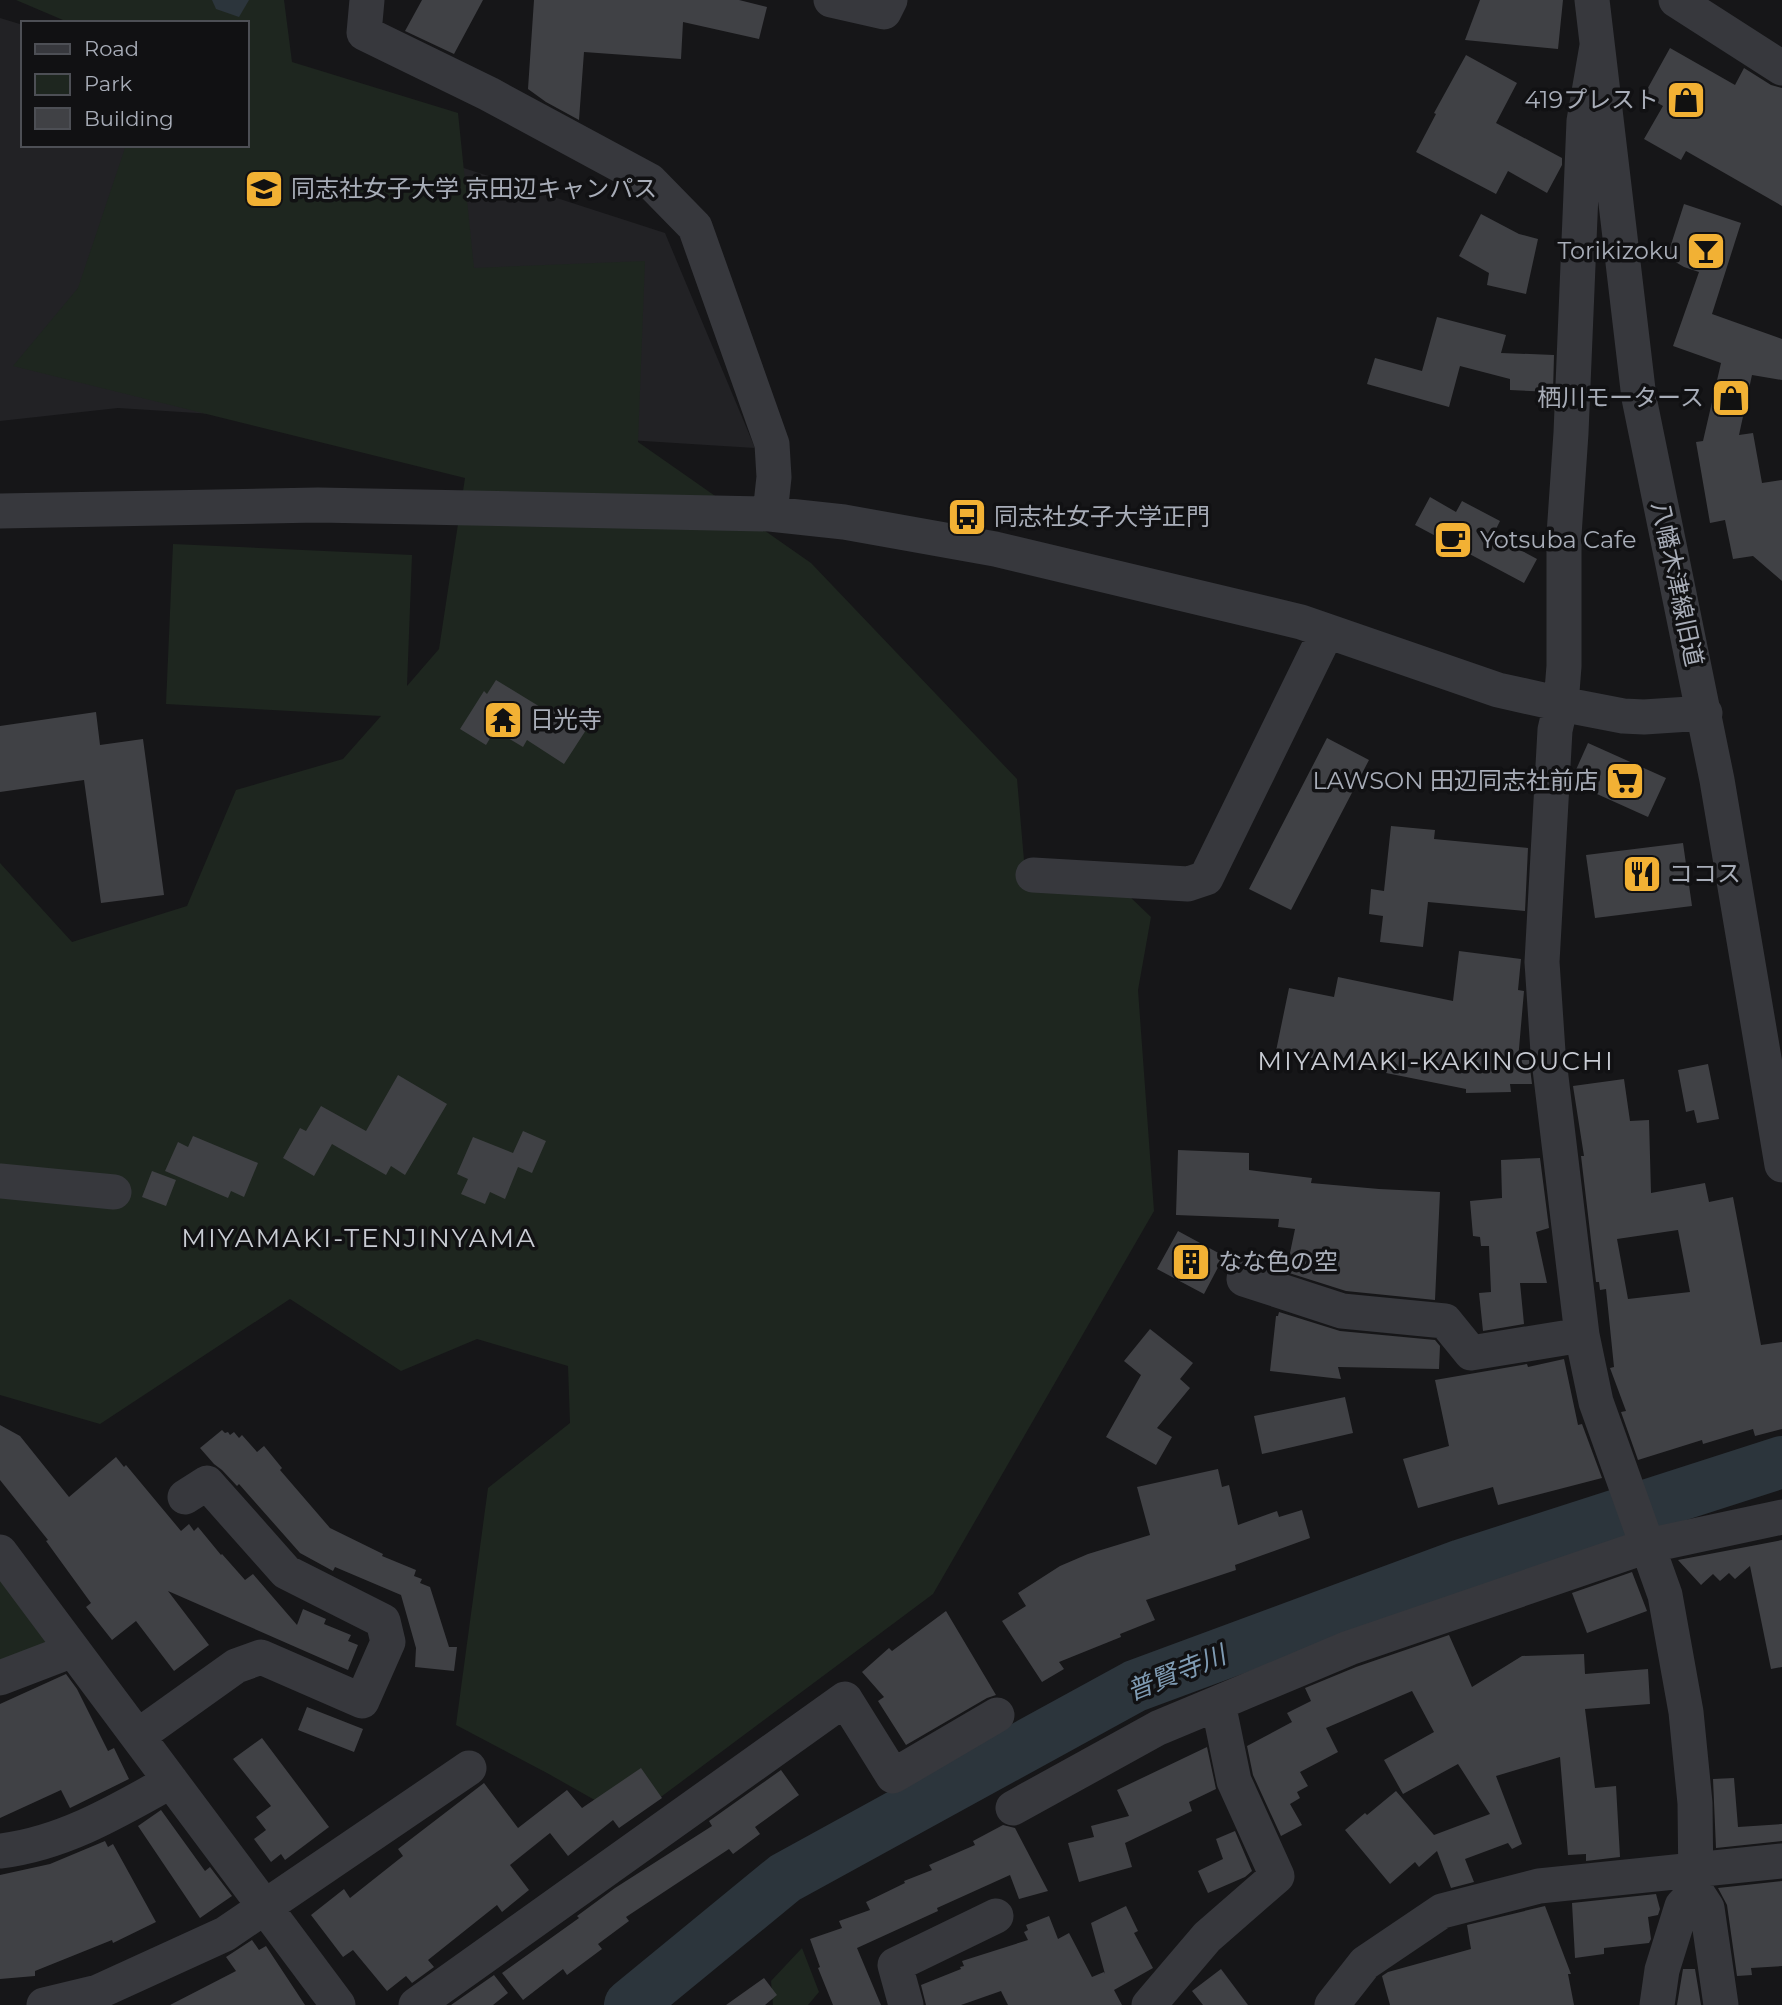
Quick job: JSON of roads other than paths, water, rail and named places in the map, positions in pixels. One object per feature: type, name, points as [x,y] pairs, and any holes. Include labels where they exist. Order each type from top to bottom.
[{"type":"street","points":[[367,0],[364,33],[489,94],[650,181],[695,227],[772,443],[774,477],[770,514]]},
{"type":"street","points":[[831,0],[884,12],[890,0]]},
{"type":"street","name":"八幡木津線旧道","points":[[1592,0],[1639,398],[1705,713],[1782,1165]]},
{"type":"street","points":[[1676,0],[1782,68]]},
{"type":"street","points":[[1597,46],[1584,121],[1564,535],[1564,666],[1561,704],[1555,730],[1542,962],[1548,1052],[1582,1335],[1596,1402],[1665,1595],[1686,1712],[1695,1802],[1695,1880],[1707,1908],[1721,2005]]},
{"type":"street","points":[[0,511],[318,505],[770,514],[844,522],[995,549],[1301,622],[1498,690],[1561,704],[1623,716],[1705,713]]},
{"type":"street","points":[[1032,875],[1188,884],[1206,878],[1327,631]]},
{"type":"street","points":[[0,1181],[114,1192]]},
{"type":"street","points":[[1244,1279],[1342,1311],[1445,1321],[1471,1353],[1582,1335]]},
{"type":"street","points":[[138,1736],[236,1665],[261,1657],[362,1701],[388,1642],[383,1621],[286,1572],[207,1483],[185,1497]]},
{"type":"street","points":[[1013,1808],[1158,1728],[1349,1648],[1646,1542],[1782,1517]]},
{"type":"street","points":[[0,1552],[338,2005]]},
{"type":"street","points":[[0,1678],[73,1650]]},
{"type":"street","points":[[416,2005],[845,1699],[893,1776],[997,1715]]},
{"type":"street","points":[[1149,2005],[1207,1937],[1277,1876],[1234,1781],[1218,1703]]},
{"type":"street","points":[[44,2005],[98,1992],[226,1934],[469,1768]]},
{"type":"street","points":[[0,1852],[19,1849],[96,1823],[171,1781]]},
{"type":"street","points":[[1332,2005],[1365,1963],[1442,1911],[1539,1886],[1695,1880],[1782,1861]]},
{"type":"street","points":[[1657,2005],[1662,1970],[1682,1906],[1695,1880]]},
{"type":"street","points":[[906,2005],[895,1965],[996,1916]]},
{"type":"waterway","name":"普賢寺川","points":[[630,2005],[785,1878],[1135,1686],[1462,1565],[1782,1462]]},
{"type":"place","name":"419プレスト","points":[[1686,100]]},
{"type":"place","name":"同志社女子大学 京田辺キャンパス","points":[[264,189]]},
{"type":"place","name":"Torikizoku","points":[[1706,251]]},
{"type":"place","name":"栖川モータース","points":[[1731,398]]},
{"type":"place","name":"同志社女子大学正門","points":[[967,517]]},
{"type":"place","name":"Yotsuba Cafe","points":[[1453,540]]},
{"type":"place","name":"日光寺","points":[[503,720]]},
{"type":"place","name":"LAWSON 田辺同志社前店","points":[[1625,781]]},
{"type":"place","name":"ココス","points":[[1642,874]]},
{"type":"place","name":"なな色の空","points":[[1191,1262]]},
{"type":"district","name":"MIYAMAKI-KAKINOUCHI","points":[[1436,1061]]},
{"type":"district","name":"MIYAMAKI-TENJINYAMA","points":[[359,1238]]}]
